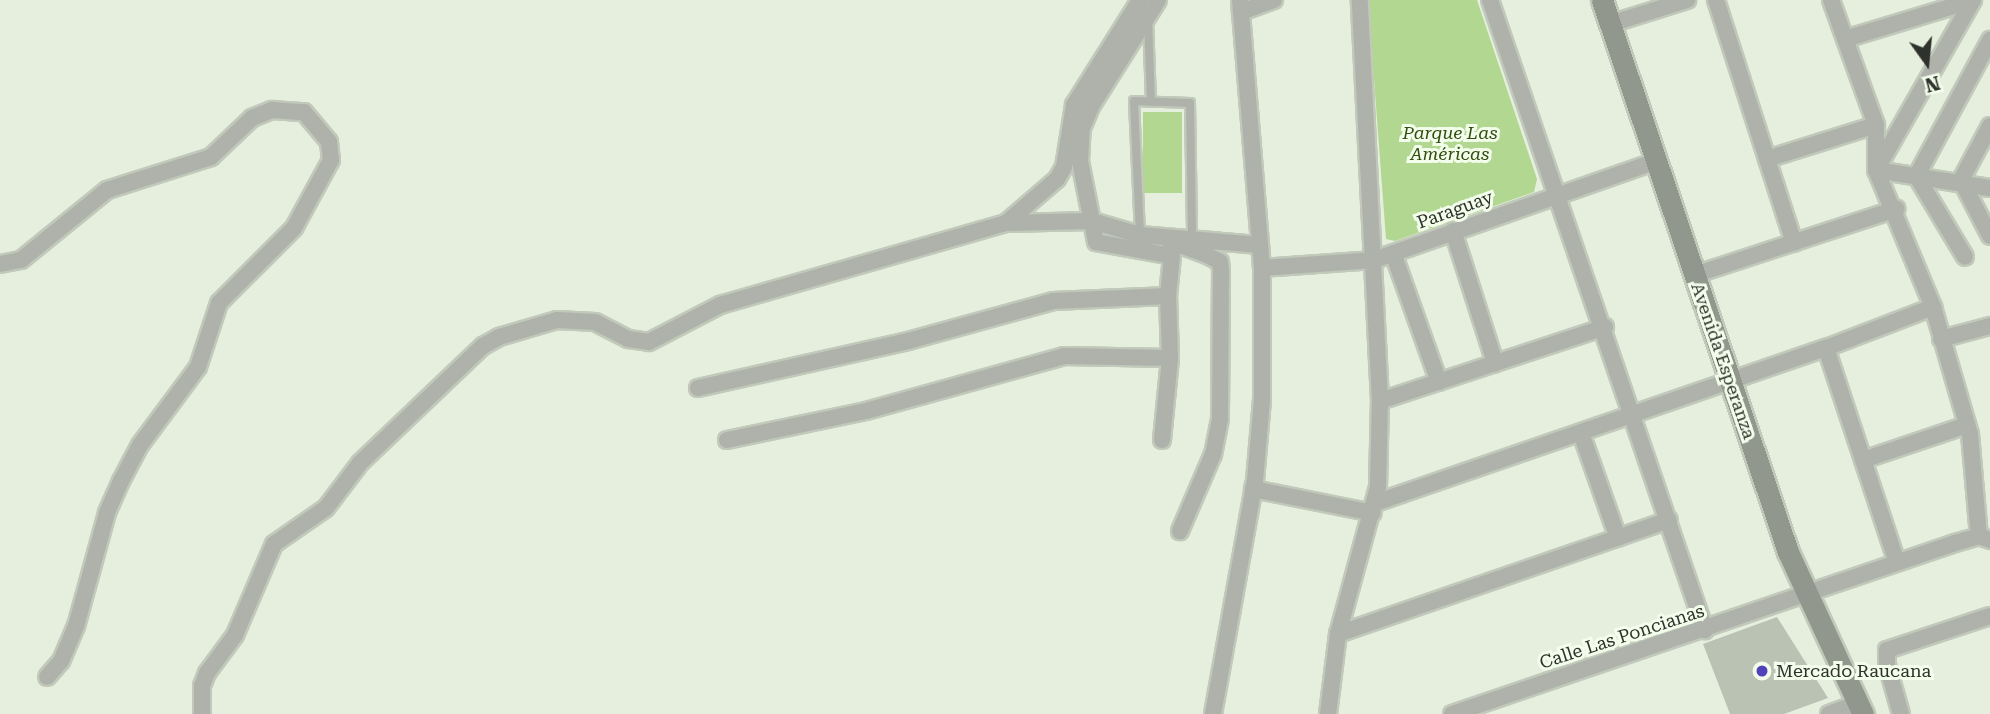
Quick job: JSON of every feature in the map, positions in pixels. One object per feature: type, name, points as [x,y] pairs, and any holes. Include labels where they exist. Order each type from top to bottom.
[{"type":"street","points":[[1006,223],[1057,179],[1064,167],[1074,105],[1140,0]]},
{"type":"street","points":[[1158,0],[1092,105],[1082,128],[1080,161],[1098,245],[1172,256],[1168,296],[1170,358],[1162,440]]},
{"type":"street","points":[[1213,714],[1253,489],[1262,399],[1262,268],[1240,6],[1273,0]]},
{"type":"street","points":[[1328,714],[1338,634],[1374,508],[1380,401],[1360,0]]},
{"type":"street","points":[[1490,0],[1605,327],[1632,415],[1706,629]]},
{"type":"street","name":"Avenida Esperanza","points":[[1602,0],[1804,595],[1861,709]]},
{"type":"street","points":[[1610,23],[1687,0]]},
{"type":"street","points":[[1716,0],[1794,243]]},
{"type":"street","points":[[1832,0],[1875,125],[1876,170],[1896,209],[1933,307],[1967,425],[1985,538]]},
{"type":"street","points":[[1845,40],[1973,0],[1876,170]]},
{"type":"street","points":[[1916,177],[1990,40]]},
{"type":"street","points":[[0,264],[21,260],[107,190],[211,157],[252,118],[272,110],[304,112],[330,142],[331,160],[294,228],[219,303],[198,367],[140,444],[107,513],[76,626],[61,661],[47,677]]},
{"type":"street","points":[[1767,159],[1875,125]]},
{"type":"street","points":[[1961,180],[1990,126]]},
{"type":"street","name":"Paraguay","points":[[1262,268],[1374,260],[1557,193],[1656,161]]},
{"type":"street","points":[[1876,170],[1916,177],[1961,180],[1990,188]]},
{"type":"street","points":[[1916,177],[1965,257]]},
{"type":"street","points":[[1961,180],[1990,236]]},
{"type":"street","points":[[1694,275],[1896,209]]},
{"type":"street","points":[[202,714],[202,686],[235,635],[274,544],[326,508],[360,463],[483,346],[557,320],[595,322],[628,339],[649,341],[720,305],[1006,223],[1092,221],[1140,235],[1192,237],[1260,245]]},
{"type":"street","points":[[1453,231],[1495,363]]},
{"type":"street","points":[[1164,238],[1208,255],[1220,262],[1221,270],[1220,419],[1213,454],[1180,531]]},
{"type":"street","points":[[1393,253],[1439,382]]},
{"type":"street","points":[[698,388],[908,341],[1053,301],[1168,296]]},
{"type":"street","points":[[1253,489],[1374,508],[1826,348],[1933,307]]},
{"type":"street","points":[[1941,340],[1990,326]]},
{"type":"street","points":[[1380,401],[1605,327]]},
{"type":"street","points":[[1826,348],[1896,563]]},
{"type":"street","points":[[727,440],[866,411],[1064,356],[1170,358]]},
{"type":"street","points":[[1863,460],[1967,425]]},
{"type":"street","points":[[1581,433],[1618,538]]},
{"type":"street","points":[[1338,634],[1669,520]]},
{"type":"street","name":"Calle Las Poncianas","points":[[1452,714],[1896,563],[1985,538]]},
{"type":"street","points":[[1901,714],[1887,665],[1888,650],[1990,616]]},
{"type":"street","points":[[1829,714],[1861,709]]},
{"type":"lane","points":[[1147,18],[1151,102]]},
{"type":"lane","points":[[1140,235],[1134,101],[1189,103],[1192,237]]},
{"type":"green space","name":"Parque Las Américas","points":[[1368,0],[1477,0],[1537,179],[1534,192],[1395,241],[1386,239]]},
{"type":"green space","points":[[1143,112],[1182,112],[1182,193],[1143,193]]},
{"type":"building","name":"Mercado Raucana","points":[[1777,617],[1828,698],[1784,714],[1730,714],[1703,644]]},
{"type":"place","name":"Mercado Raucana","points":[[1762,671]]}]
